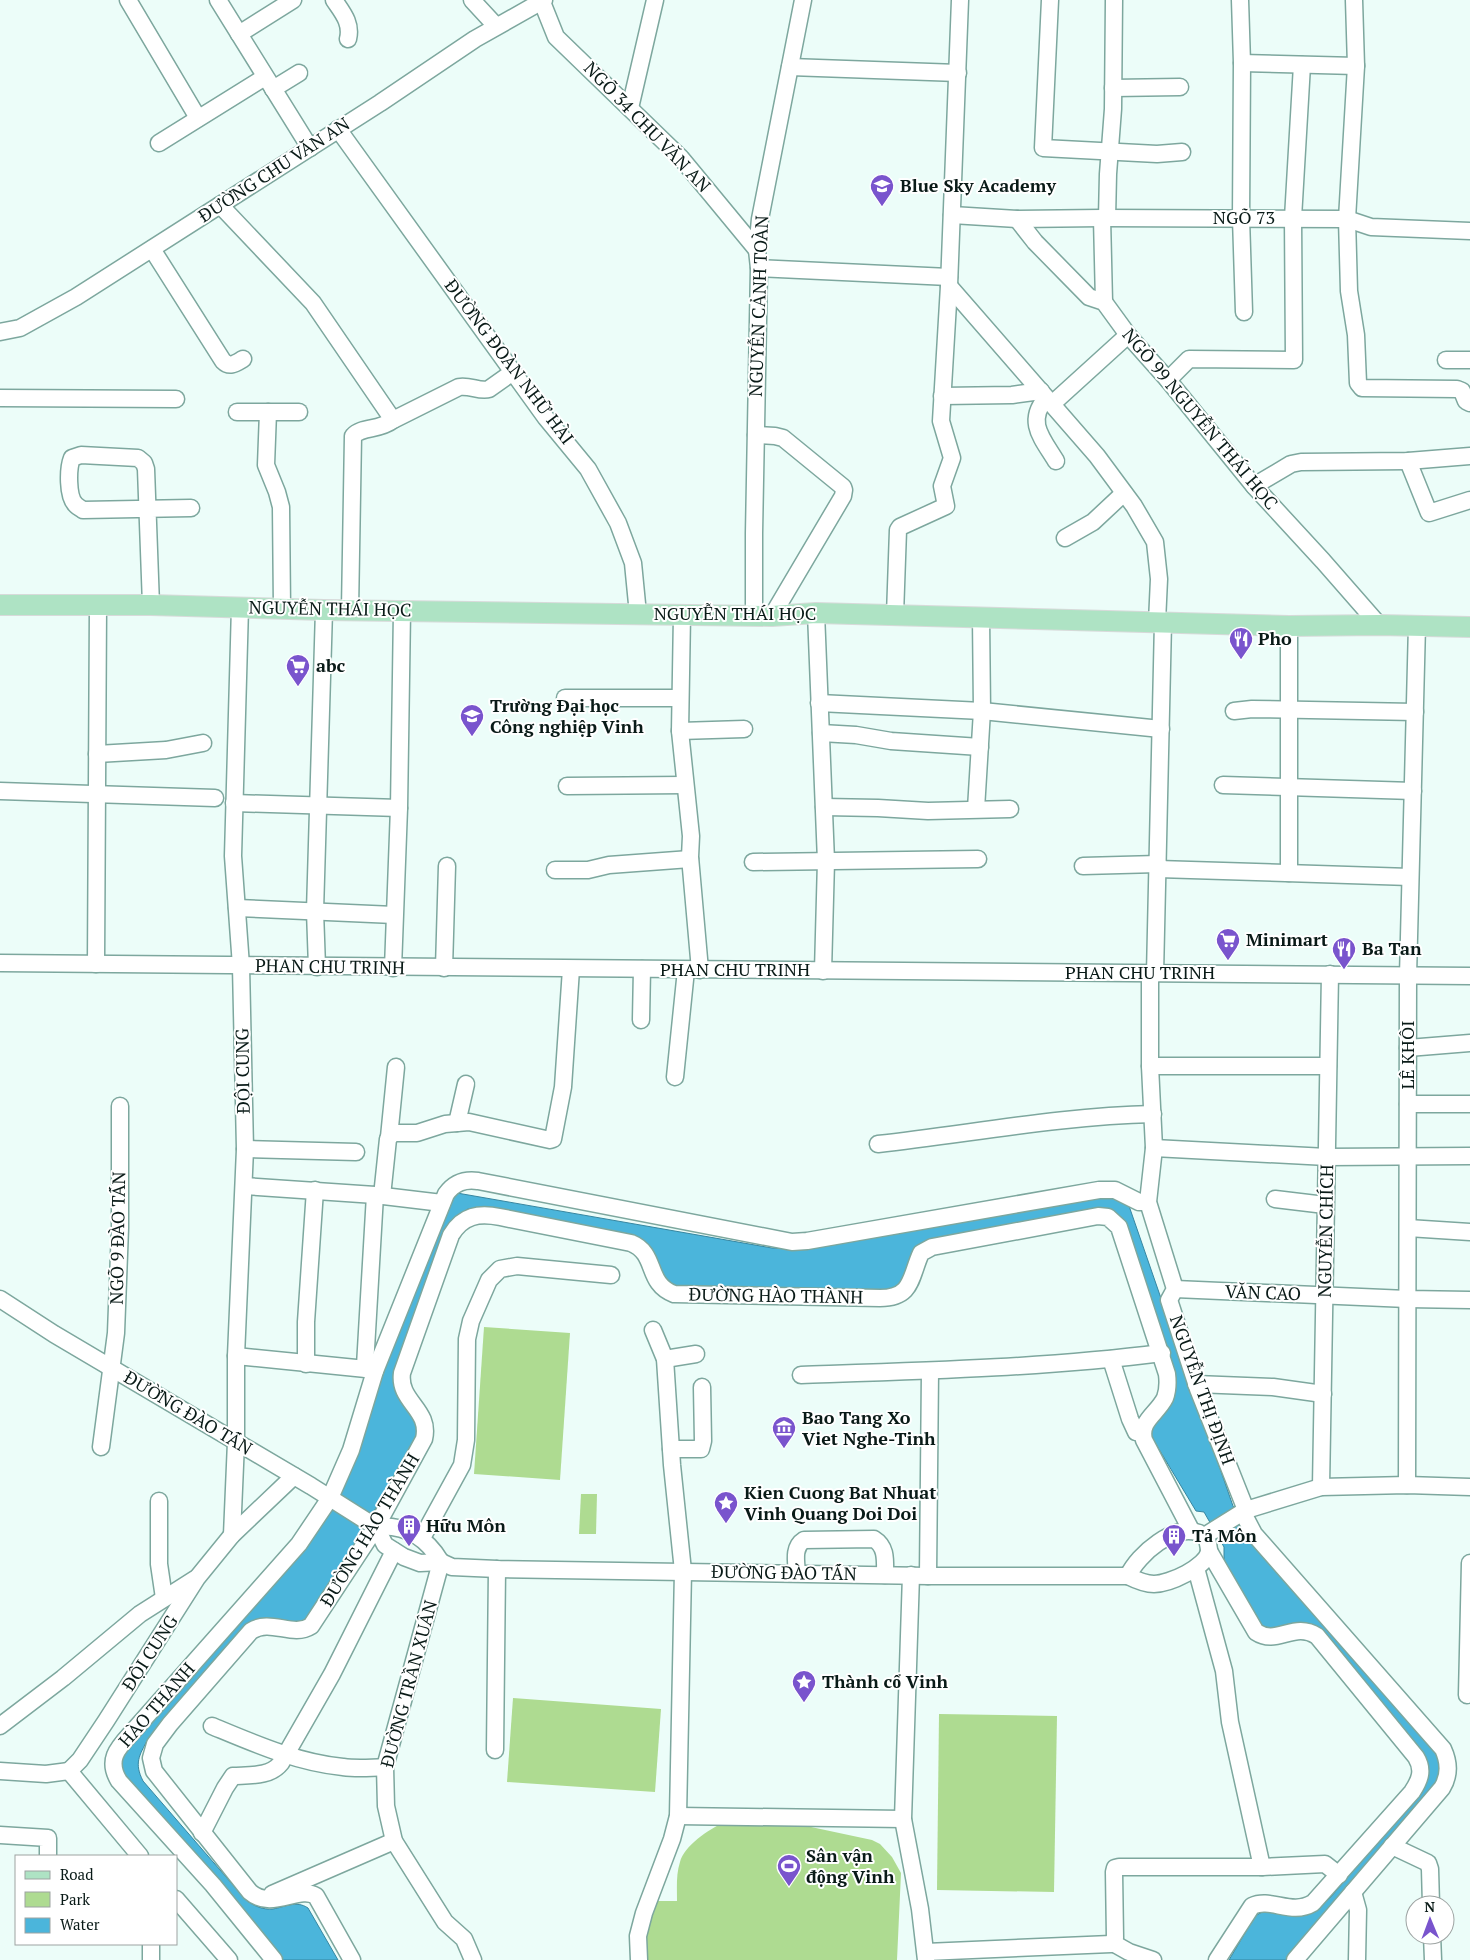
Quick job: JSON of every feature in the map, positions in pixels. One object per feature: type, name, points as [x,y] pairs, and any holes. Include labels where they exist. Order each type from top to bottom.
[{"type":"main road","name":"NGUYỄN THÁI HỌC","points":[[0,605],[151,605],[324,610],[763,616],[816,613],[1289,626],[1417,625],[1470,628]]},
{"type":"street","points":[[128,0],[198,118]]},
{"type":"street","points":[[218,0],[310,148]]},
{"type":"street","points":[[239,34],[293,0]]},
{"type":"street","points":[[334,0],[347,19],[350,30],[348,39]]},
{"type":"street","points":[[472,0],[496,26]]},
{"type":"street","points":[[630,108],[655,0]]},
{"type":"street","name":"NGUYỄN CẢNH TOÀN","points":[[763,616],[756,435],[760,219],[803,0]]},
{"type":"street","points":[[896,615],[898,530],[900,527],[946,506],[942,486],[952,458],[941,421],[952,215],[960,0]]},
{"type":"street","points":[[1050,0],[1043,148],[1158,154],[1182,152]]},
{"type":"street","points":[[1104,302],[1105,218],[1113,88],[1114,0]]},
{"type":"street","points":[[1240,0],[1242,63],[1241,218],[1244,312]]},
{"type":"street","points":[[1354,0],[1356,66],[1347,219],[1349,291],[1356,336],[1359,385],[1362,388],[1457,389],[1462,391],[1466,401],[1470,403]]},
{"type":"street","name":"ĐƯỜNG CHU VĂN AN","points":[[0,332],[20,328],[68,302],[310,148],[496,26],[543,1]]},
{"type":"street","name":"NGÕ 34 CHU VĂN AN","points":[[543,1],[556,36],[681,158],[758,250]]},
{"type":"street","points":[[1242,63],[1356,66]]},
{"type":"street","points":[[1168,380],[1184,362],[1189,360],[1294,360],[1293,218],[1302,65]]},
{"type":"street","points":[[790,67],[958,74]]},
{"type":"street","points":[[159,143],[198,118],[269,83],[299,73]]},
{"type":"street","points":[[1113,88],[1180,87]]},
{"type":"street","name":"ĐƯỜNG ĐOÀN NHỮ HÀI","points":[[338,129],[546,418],[578,455],[607,501],[618,523],[633,564],[638,614]]},
{"type":"street","points":[[220,205],[313,303],[393,420]]},
{"type":"street","name":"NGÕ 73","points":[[952,215],[1017,220],[1105,218],[1347,219],[1371,227],[1470,231]]},
{"type":"street","name":"NGÕ 99 NGUYỄN THÁI HỌC","points":[[1017,220],[1035,242],[1089,297],[1104,302],[1128,335],[1168,380],[1254,486],[1379,625]]},
{"type":"street","points":[[152,248],[223,361],[226,364],[233,365],[243,359]]},
{"type":"street","points":[[759,268],[949,281]]},
{"type":"street","name":"NGUYỄN THỊ ĐỊNH","points":[[949,281],[1097,456],[1124,493],[1154,542],[1159,579],[1161,729],[1150,1066],[1154,1148],[1148,1202],[1175,1290],[1170,1300],[1196,1384],[1243,1512],[1254,1534],[1443,1749],[1446,1755],[1447,1777],[1442,1788],[1295,1960]]},
{"type":"street","points":[[1056,461],[1042,437],[1035,418],[1038,407],[1046,398],[1128,335]]},
{"type":"street","points":[[1446,360],[1470,360]]},
{"type":"street","points":[[350,610],[353,436],[363,430],[384,427],[393,420],[459,387],[489,389],[513,372]]},
{"type":"street","points":[[942,396],[1046,398]]},
{"type":"street","points":[[0,398],[176,399]]},
{"type":"street","points":[[237,412],[299,412]]},
{"type":"street","points":[[268,412],[266,465],[281,507],[282,608]]},
{"type":"street","points":[[756,435],[783,438],[843,486],[844,490],[843,496],[763,616]]},
{"type":"street","points":[[151,605],[147,508],[146,469],[141,459],[80,455],[72,458],[69,465],[72,498],[76,505],[83,510],[147,508],[191,508]]},
{"type":"street","points":[[1254,486],[1291,464],[1301,462],[1408,460],[1470,456]]},
{"type":"street","points":[[1408,460],[1429,513],[1470,500]]},
{"type":"street","points":[[1065,538],[1083,530],[1124,493]]},
{"type":"street","points":[[96,964],[98,606]]},
{"type":"street","name":"ĐỘI CUNG","points":[[232,1535],[236,1442],[236,1356],[245,1149],[241,966],[233,856],[240,607]]},
{"type":"street","points":[[317,967],[315,911],[324,610]]},
{"type":"street","points":[[393,968],[399,808],[402,611]]},
{"type":"street","points":[[816,613],[826,861],[823,971]]},
{"type":"street","points":[[674,1077],[693,970],[691,836],[680,731],[682,615]]},
{"type":"street","points":[[976,809],[982,711],[980,617]]},
{"type":"street","name":"LÊ KHÔI","points":[[1406,1485],[1408,976],[1417,625]]},
{"type":"street","points":[[1289,626],[1289,873]]},
{"type":"street","points":[[565,698],[680,698]]},
{"type":"street","points":[[819,703],[982,711],[1161,729]]},
{"type":"street","points":[[1234,711],[1252,709],[1415,712]]},
{"type":"street","points":[[680,731],[744,729]]},
{"type":"street","points":[[821,733],[856,735],[891,741],[980,747]]},
{"type":"street","points":[[97,754],[166,750],[203,743]]},
{"type":"street","points":[[567,786],[685,785]]},
{"type":"street","points":[[1223,785],[1413,791]]},
{"type":"street","points":[[0,791],[215,798]]},
{"type":"street","points":[[234,803],[399,808]]},
{"type":"street","points":[[824,807],[878,808],[928,812],[1010,809]]},
{"type":"street","points":[[555,870],[596,869],[609,865],[690,859]]},
{"type":"street","points":[[753,862],[978,859]]},
{"type":"street","points":[[444,968],[447,866]]},
{"type":"street","points":[[1083,866],[1158,866],[1410,877]]},
{"type":"street","points":[[237,908],[394,914]]},
{"type":"street","name":"PHAN CHU TRINH","points":[[0,963],[393,968],[1470,976]]},
{"type":"street","points":[[389,1137],[395,1132],[417,1133],[445,1124],[476,1123],[550,1140],[553,1139],[563,1087],[571,969]]},
{"type":"street","points":[[641,1020],[642,970]]},
{"type":"street","name":"NGUYỄN CHÍCH","points":[[1321,1487],[1330,974]]},
{"type":"street","points":[[1408,1048],[1470,1043]]},
{"type":"street","points":[[1150,1066],[1328,1066]]},
{"type":"street","points":[[371,1370],[365,1366],[379,1196],[389,1137],[388,1126],[396,1067]]},
{"type":"street","points":[[457,1123],[466,1084]]},
{"type":"street","points":[[1408,1104],[1470,1104]]},
{"type":"street","name":"NGÕ 9 ĐÀO TẤN","points":[[101,1447],[116,1333],[120,1248],[120,1106]]},
{"type":"street","points":[[878,1144],[1095,1116],[1153,1114]]},
{"type":"street","points":[[1154,1148],[1327,1157],[1407,1158],[1470,1156]]},
{"type":"street","points":[[245,1149],[356,1152]]},
{"type":"street","points":[[371,1370],[446,1194],[454,1185],[465,1180],[792,1242],[1099,1190],[1115,1190],[1139,1202],[1148,1202]]},
{"type":"street","points":[[244,1186],[315,1190],[442,1203]]},
{"type":"street","points":[[306,1364],[306,1322],[315,1190]]},
{"type":"street","points":[[1275,1199],[1325,1205]]},
{"type":"street","name":"ĐƯỜNG HÀO THÀNH","points":[[262,1899],[250,1892],[202,1833],[152,1766],[151,1754],[155,1744],[170,1724],[251,1630],[263,1625],[297,1631],[311,1626],[424,1439],[426,1429],[424,1419],[404,1392],[402,1372],[451,1235],[461,1221],[480,1214],[500,1216],[630,1243],[643,1250],[660,1286],[674,1294],[889,1298],[905,1290],[914,1277],[921,1253],[932,1247],[1102,1216],[1113,1220],[1119,1227],[1162,1353],[1167,1374],[1167,1392],[1159,1407],[1147,1421],[1142,1433]]},
{"type":"street","points":[[1408,1228],[1470,1232]]},
{"type":"street","points":[[422,1538],[462,1465],[466,1440],[467,1339],[471,1321],[489,1280],[500,1269],[517,1266],[611,1275]]},
{"type":"street","name":"VĂN CAO","points":[[1175,1290],[1470,1300]]},
{"type":"street","name":"ĐƯỜNG ĐÀO TẤN","points":[[0,1300],[112,1369],[294,1476],[373,1526],[385,1545],[404,1557],[420,1563],[441,1562],[452,1567],[497,1569],[919,1576],[1128,1576],[1138,1581],[1154,1584],[1167,1582],[1196,1568],[1204,1561],[1204,1537]]},
{"type":"street","points":[[639,1960],[638,1936],[644,1913],[672,1839],[678,1816],[683,1571],[671,1449],[665,1359],[653,1330]]},
{"type":"street","points":[[801,1375],[930,1371],[1112,1359],[1162,1353]]},
{"type":"street","points":[[665,1359],[696,1354]]},
{"type":"street","points":[[236,1356],[371,1370]]},
{"type":"street","points":[[1112,1359],[1130,1420],[1136,1432],[1142,1433],[1144,1440],[1204,1537],[1256,1632],[1260,1635],[1271,1637],[1304,1630],[1316,1636],[1420,1762],[1419,1781],[1412,1792],[1313,1904],[1305,1908],[1264,1904],[1252,1906],[1217,1960]]},
{"type":"street","name":"HÀO THÀNH","points":[[274,1960],[213,1885],[119,1782],[112,1766],[118,1750],[299,1544],[332,1500],[352,1450],[371,1370]]},
{"type":"street","points":[[930,1371],[903,1819],[920,1908],[926,1956],[1108,1945],[1113,1943]]},
{"type":"street","points":[[1196,1384],[1273,1387],[1323,1394]]},
{"type":"street","points":[[671,1449],[701,1449],[703,1441],[702,1388]]},
{"type":"street","name":"ĐỘI CUNG","points":[[69,1772],[80,1760],[106,1721],[197,1578],[232,1535],[294,1476]]},
{"type":"street","name":"ĐƯỜNG ĐÀO TẤN","points":[[1128,1576],[1133,1565],[1142,1554],[1152,1546],[1179,1532],[1204,1537],[1243,1512],[1321,1487],[1406,1485],[1470,1487]]},
{"type":"street","points":[[159,1501],[159,1564],[164,1598]]},
{"type":"street","name":"ĐƯỜNG ĐÀO TẤN","points":[[373,1526],[402,1528],[422,1538],[435,1551],[441,1562]]},
{"type":"street","points":[[797,1573],[796,1549],[804,1540],[874,1539],[880,1543],[884,1551],[885,1575]]},
{"type":"street","points":[[202,1833],[224,1788],[233,1776],[273,1771],[281,1763],[332,1674],[394,1551]]},
{"type":"street","name":"ĐƯỜNG TRẦN XUÂN","points":[[441,1562],[385,1767],[386,1806],[394,1841],[445,1922],[464,1939],[473,1960]]},
{"type":"street","points":[[1467,1695],[1470,1563]]},
{"type":"street","points":[[1196,1568],[1224,1671],[1230,1722],[1262,1867]]},
{"type":"street","points":[[495,1750],[497,1569]]},
{"type":"street","points":[[0,1726],[164,1598],[197,1578]]},
{"type":"street","points":[[212,1726],[286,1754],[332,1766],[357,1768],[385,1767]]},
{"type":"street","points":[[0,1772],[46,1774],[69,1772],[139,1855]]},
{"type":"street","points":[[678,1816],[903,1819]]},
{"type":"street","points":[[0,1836],[48,1838],[48,1855]]},
{"type":"street","points":[[262,1899],[296,1882],[394,1841]]},
{"type":"street","points":[[1392,1846],[1428,1863],[1431,1895]]},
{"type":"street","points":[[1113,1943],[1115,1938],[1114,1872],[1117,1867],[1262,1867],[1325,1864],[1339,1875]]},
{"type":"street","points":[[1353,1892],[1358,1910],[1357,1960]]},
{"type":"street","points":[[262,1899],[306,1893],[316,1896],[352,1960]]},
{"type":"street","points":[[178,1901],[229,1960]]},
{"type":"street","points":[[1113,1943],[1133,1957],[1153,1960]]},
{"type":"street","points":[[151,1945],[151,1960]]},
{"type":"street","points":[[1432,1945],[1432,1960]]},
{"type":"green space","points":[[484,1327],[570,1333],[560,1480],[474,1474]]},
{"type":"green space","points":[[581,1494],[597,1494],[596,1534],[579,1534]]},
{"type":"green space","points":[[513,1698],[661,1709],[655,1792],[507,1782]]},
{"type":"green space","points":[[939,1714],[1057,1716],[1054,1892],[937,1890]]},
{"type":"green space","name":"Sân vận động Vinh","points":[[723,1823],[797,1824],[872,1840],[880,1844],[892,1857],[901,1873],[897,1960],[646,1960],[647,1930],[658,1901],[677,1901],[678,1871],[682,1856],[698,1839]]},
{"type":"water","points":[[457,1193],[772,1248],[791,1249],[1114,1195],[1128,1203],[1233,1506],[1250,1532],[1439,1756],[1443,1775],[1289,1960],[1229,1960],[1255,1916],[1264,1911],[1272,1910],[1296,1916],[1309,1913],[1330,1898],[1424,1787],[1428,1778],[1428,1769],[1311,1625],[1296,1624],[1271,1628],[1257,1622],[1224,1565],[1224,1547],[1204,1512],[1196,1511],[1151,1436],[1151,1427],[1175,1372],[1123,1224],[1117,1217],[931,1241],[900,1286],[885,1291],[669,1288],[651,1253],[481,1209],[468,1209],[458,1215],[396,1386],[401,1402],[414,1413],[418,1420],[417,1439],[311,1617],[302,1625],[247,1627],[148,1739],[139,1760],[140,1775],[143,1781],[246,1900],[255,1906],[266,1909],[295,1904],[308,1908],[338,1960],[279,1960],[119,1770],[121,1750],[323,1519],[442,1206]]},
{"type":"place","name":"Blue Sky Academy","points":[[882,207]]},
{"type":"place","name":"Pho","points":[[1241,660]]},
{"type":"place","name":"abc","points":[[298,687]]},
{"type":"place","name":"Trường Đại học Công nghiệp Vinh","points":[[472,737]]},
{"type":"place","name":"Minimart","points":[[1228,961]]},
{"type":"place","name":"Ba Tan","points":[[1344,970]]},
{"type":"place","name":"Bao Tang Xo Viet Nghe-Tinh","points":[[784,1449]]},
{"type":"place","name":"Kien Cuong Bat Nhuat Vinh Quang Doi Doi","points":[[726,1524]]},
{"type":"place","name":"Hữu Môn","points":[[409,1547]]},
{"type":"place","name":"Tả Môn","points":[[1174,1557]]},
{"type":"place","name":"Thành cổ Vinh","points":[[804,1703]]},
{"type":"place","name":"Sân vận động Vinh","points":[[789,1887]]}]
